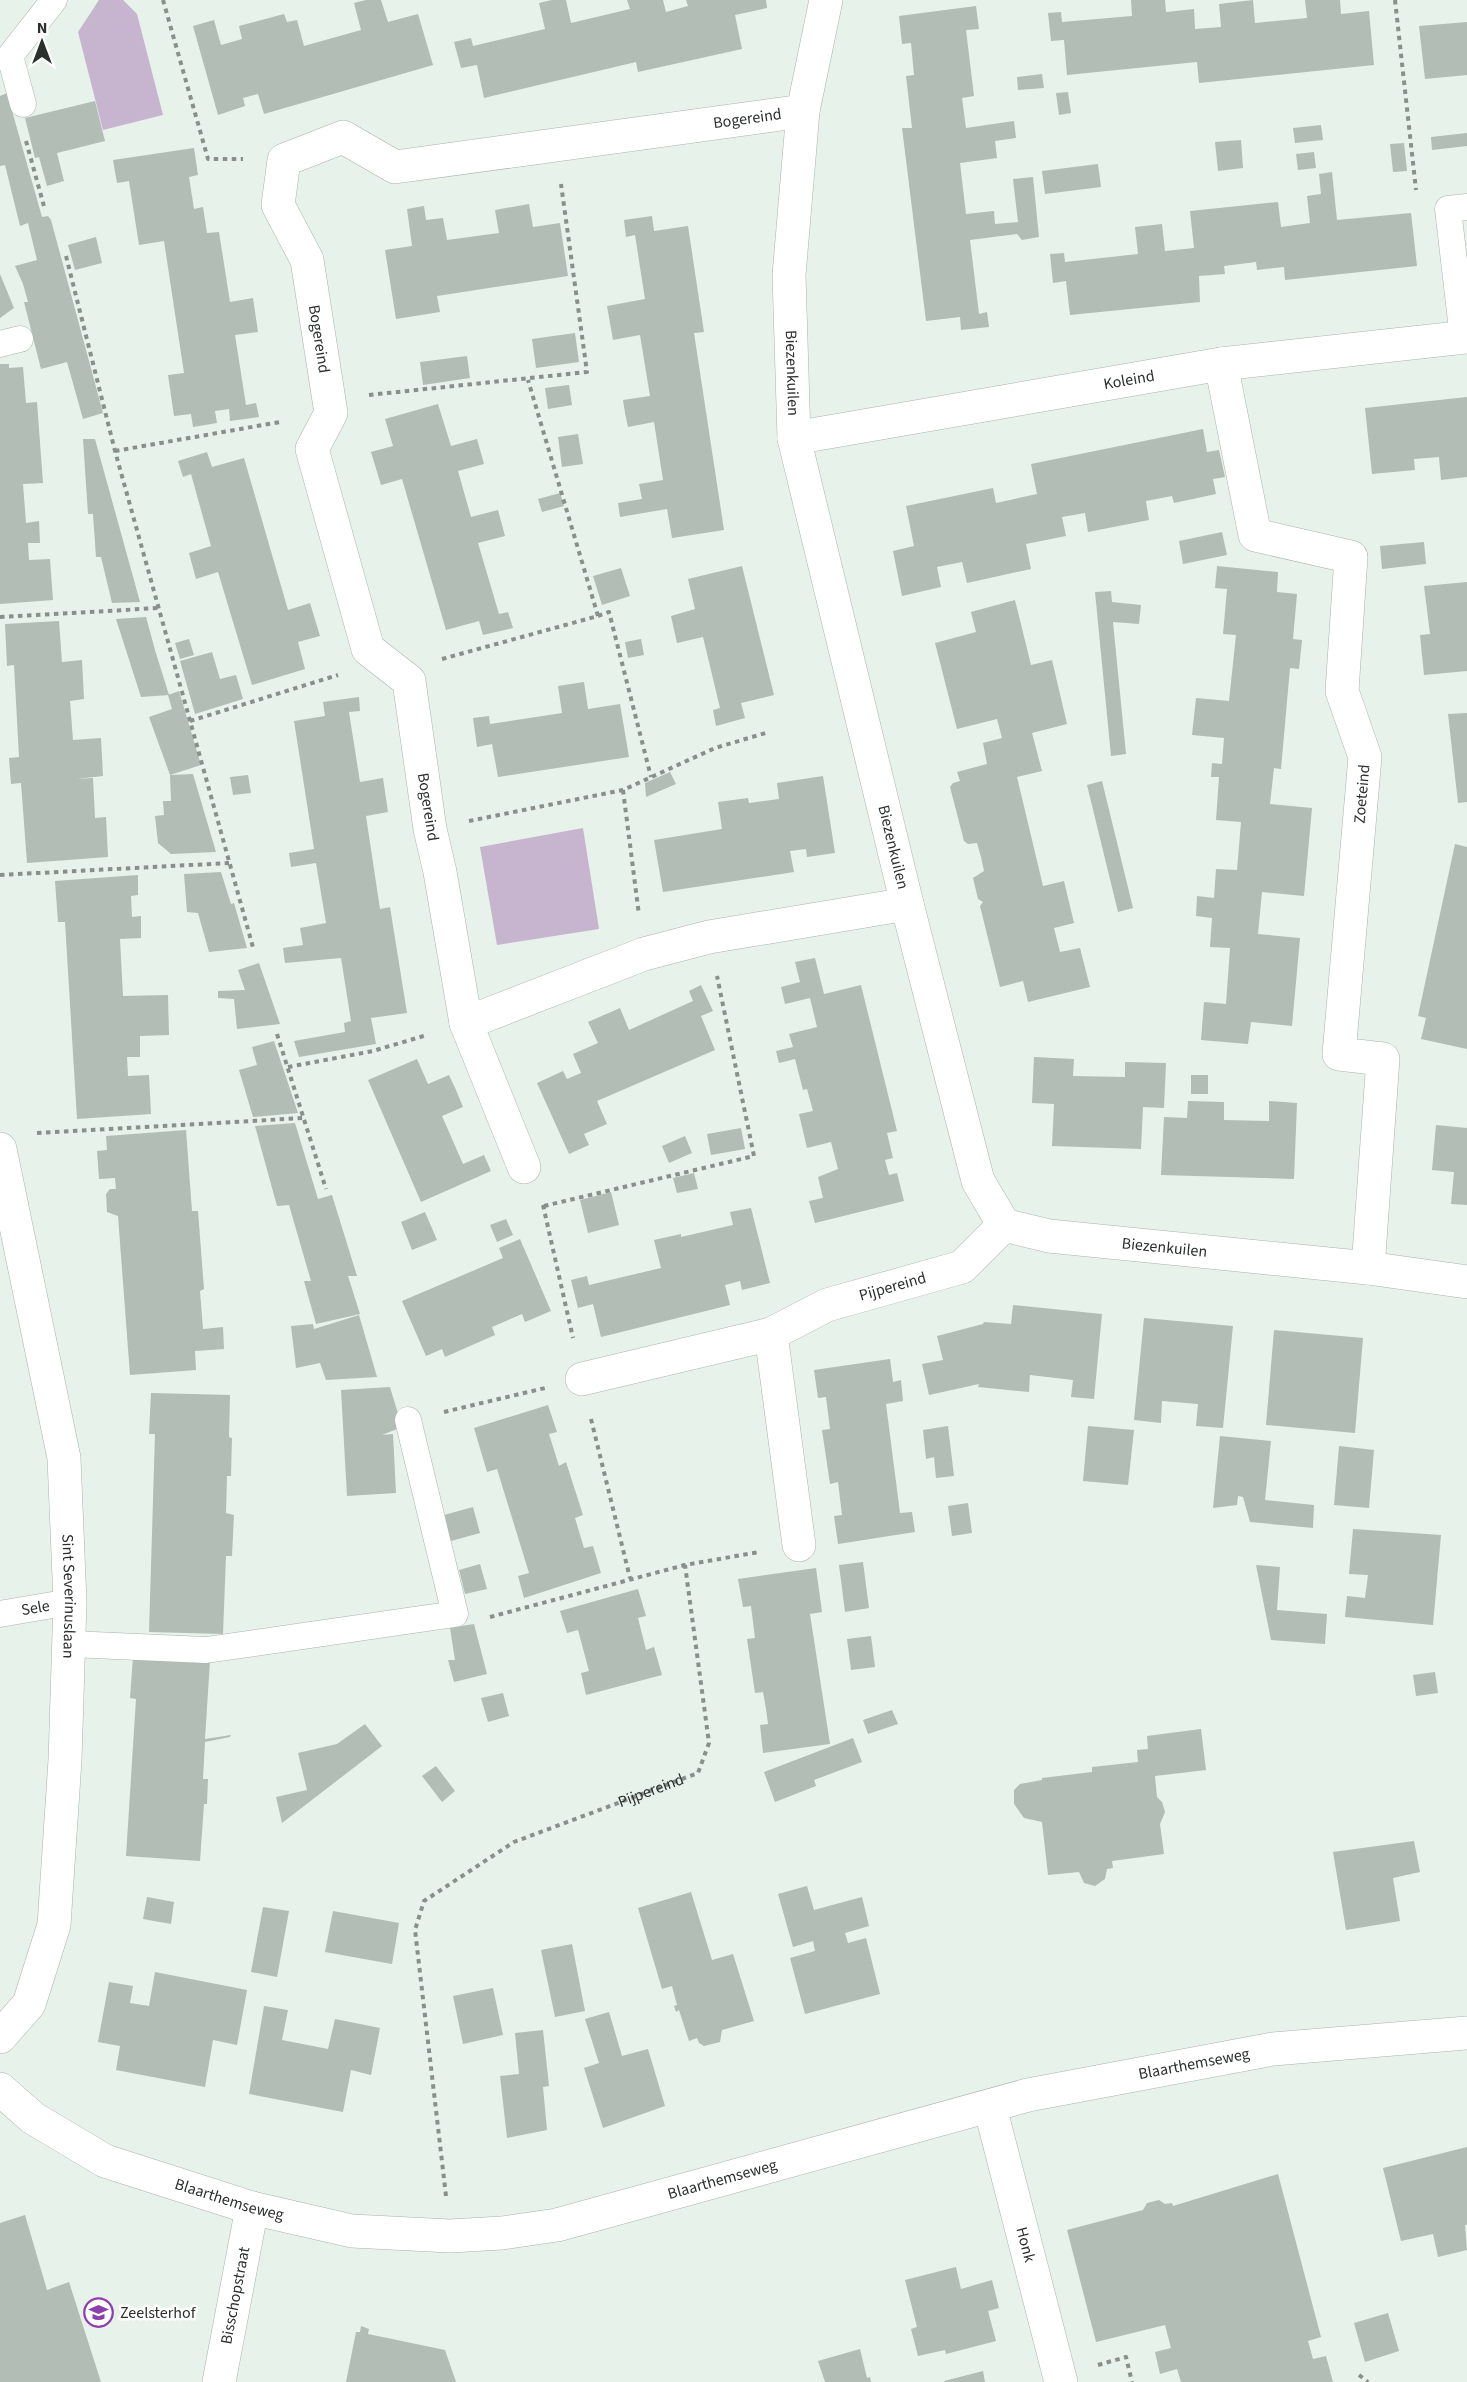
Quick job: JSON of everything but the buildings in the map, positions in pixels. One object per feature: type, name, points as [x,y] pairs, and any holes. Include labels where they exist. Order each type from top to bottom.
[{"type":"street","name":"Biezenkuilen","points":[[826,0],[803,111],[789,275],[794,438],[907,904],[978,1181],[1004,1226],[1049,1236],[1368,1268],[1467,1282]]},
{"type":"street","name":"Bogereind","points":[[525,1167],[466,1023],[440,872],[430,829],[409,681],[368,649],[312,449],[330,406],[307,260],[278,205],[284,160],[343,137],[395,167],[803,111]]},
{"type":"street","name":"Koleind","points":[[794,438],[1221,364],[1465,338]]},
{"type":"street","name":"Zoeteind","points":[[1221,364],[1256,535],[1351,557],[1342,692],[1365,757],[1339,1054],[1383,1059],[1368,1268]]},
{"type":"street","points":[[466,1023],[644,954],[709,937],[907,904]]},
{"type":"street","name":"Sint Severinuslaan","points":[[0,1149],[64,1458],[70,1602],[70,1644],[54,1925],[28,2004],[0,2037]]},
{"type":"street","name":"Pijpereind","points":[[582,1379],[771,1334],[827,1305],[962,1267],[1004,1226]]},
{"type":"street","points":[[771,1334],[799,1545]]},
{"type":"street","name":"Blaarthemseweg","points":[[0,2089],[33,2118],[105,2161],[252,2208],[352,2231],[450,2236],[557,2225],[1028,2096],[1273,2049],[1467,2033]]},
{"type":"street","name":"Honk","points":[[990,2107],[1061,2382]]},
{"type":"street","name":"Bisschopstraat","points":[[219,2382],[252,2208]]},
{"type":"lane","points":[[23,104],[10,56],[54,0]]},
{"type":"lane","points":[[1457,208],[1465,338]]},
{"type":"lane","points":[[70,1644],[206,1650],[455,1614],[408,1420]]},
{"type":"lane","name":"Sele","points":[[0,1614],[70,1602]]},
{"type":"path","points":[[164,0],[208,159],[284,160]]},
{"type":"path","points":[[1395,0],[1418,212],[1457,208]]},
{"type":"path","points":[[23,104],[18,113],[45,210]]},
{"type":"path","points":[[115,451],[330,406],[587,372],[555,144]]},
{"type":"path","points":[[66,256],[115,451],[254,951]]},
{"type":"path","points":[[528,380],[598,616]]},
{"type":"path","points":[[0,617],[159,608]]},
{"type":"path","points":[[190,721],[391,665],[609,612],[651,777]]},
{"type":"path","points":[[430,829],[623,790],[715,748],[769,732]]},
{"type":"path","points":[[623,790],[644,954]]},
{"type":"path","points":[[0,875],[229,862]]},
{"type":"path","points":[[544,1206],[754,1156],[709,937]]},
{"type":"path","points":[[288,1067],[373,1051],[466,1023]]},
{"type":"path","points":[[277,1034],[326,1189]]},
{"type":"path","points":[[36,1133],[304,1118]]},
{"type":"path","points":[[408,1420],[582,1379]]},
{"type":"path","points":[[455,1614],[474,1621],[685,1565],[799,1545]]},
{"type":"path","name":"Pijpereind","points":[[450,2236],[415,1930],[424,1901],[514,1842],[698,1773],[709,1743],[685,1565]]},
{"type":"path","points":[[1359,2375],[1368,2382]]},
{"type":"shaded area","points":[[99,0],[123,0],[137,14],[163,115],[103,130],[78,32]]},
{"type":"shaded area","points":[[583,828],[599,929],[497,945],[480,847]]},
{"type":"place","name":"Zeelsterhof","points":[[99,2313]]}]
